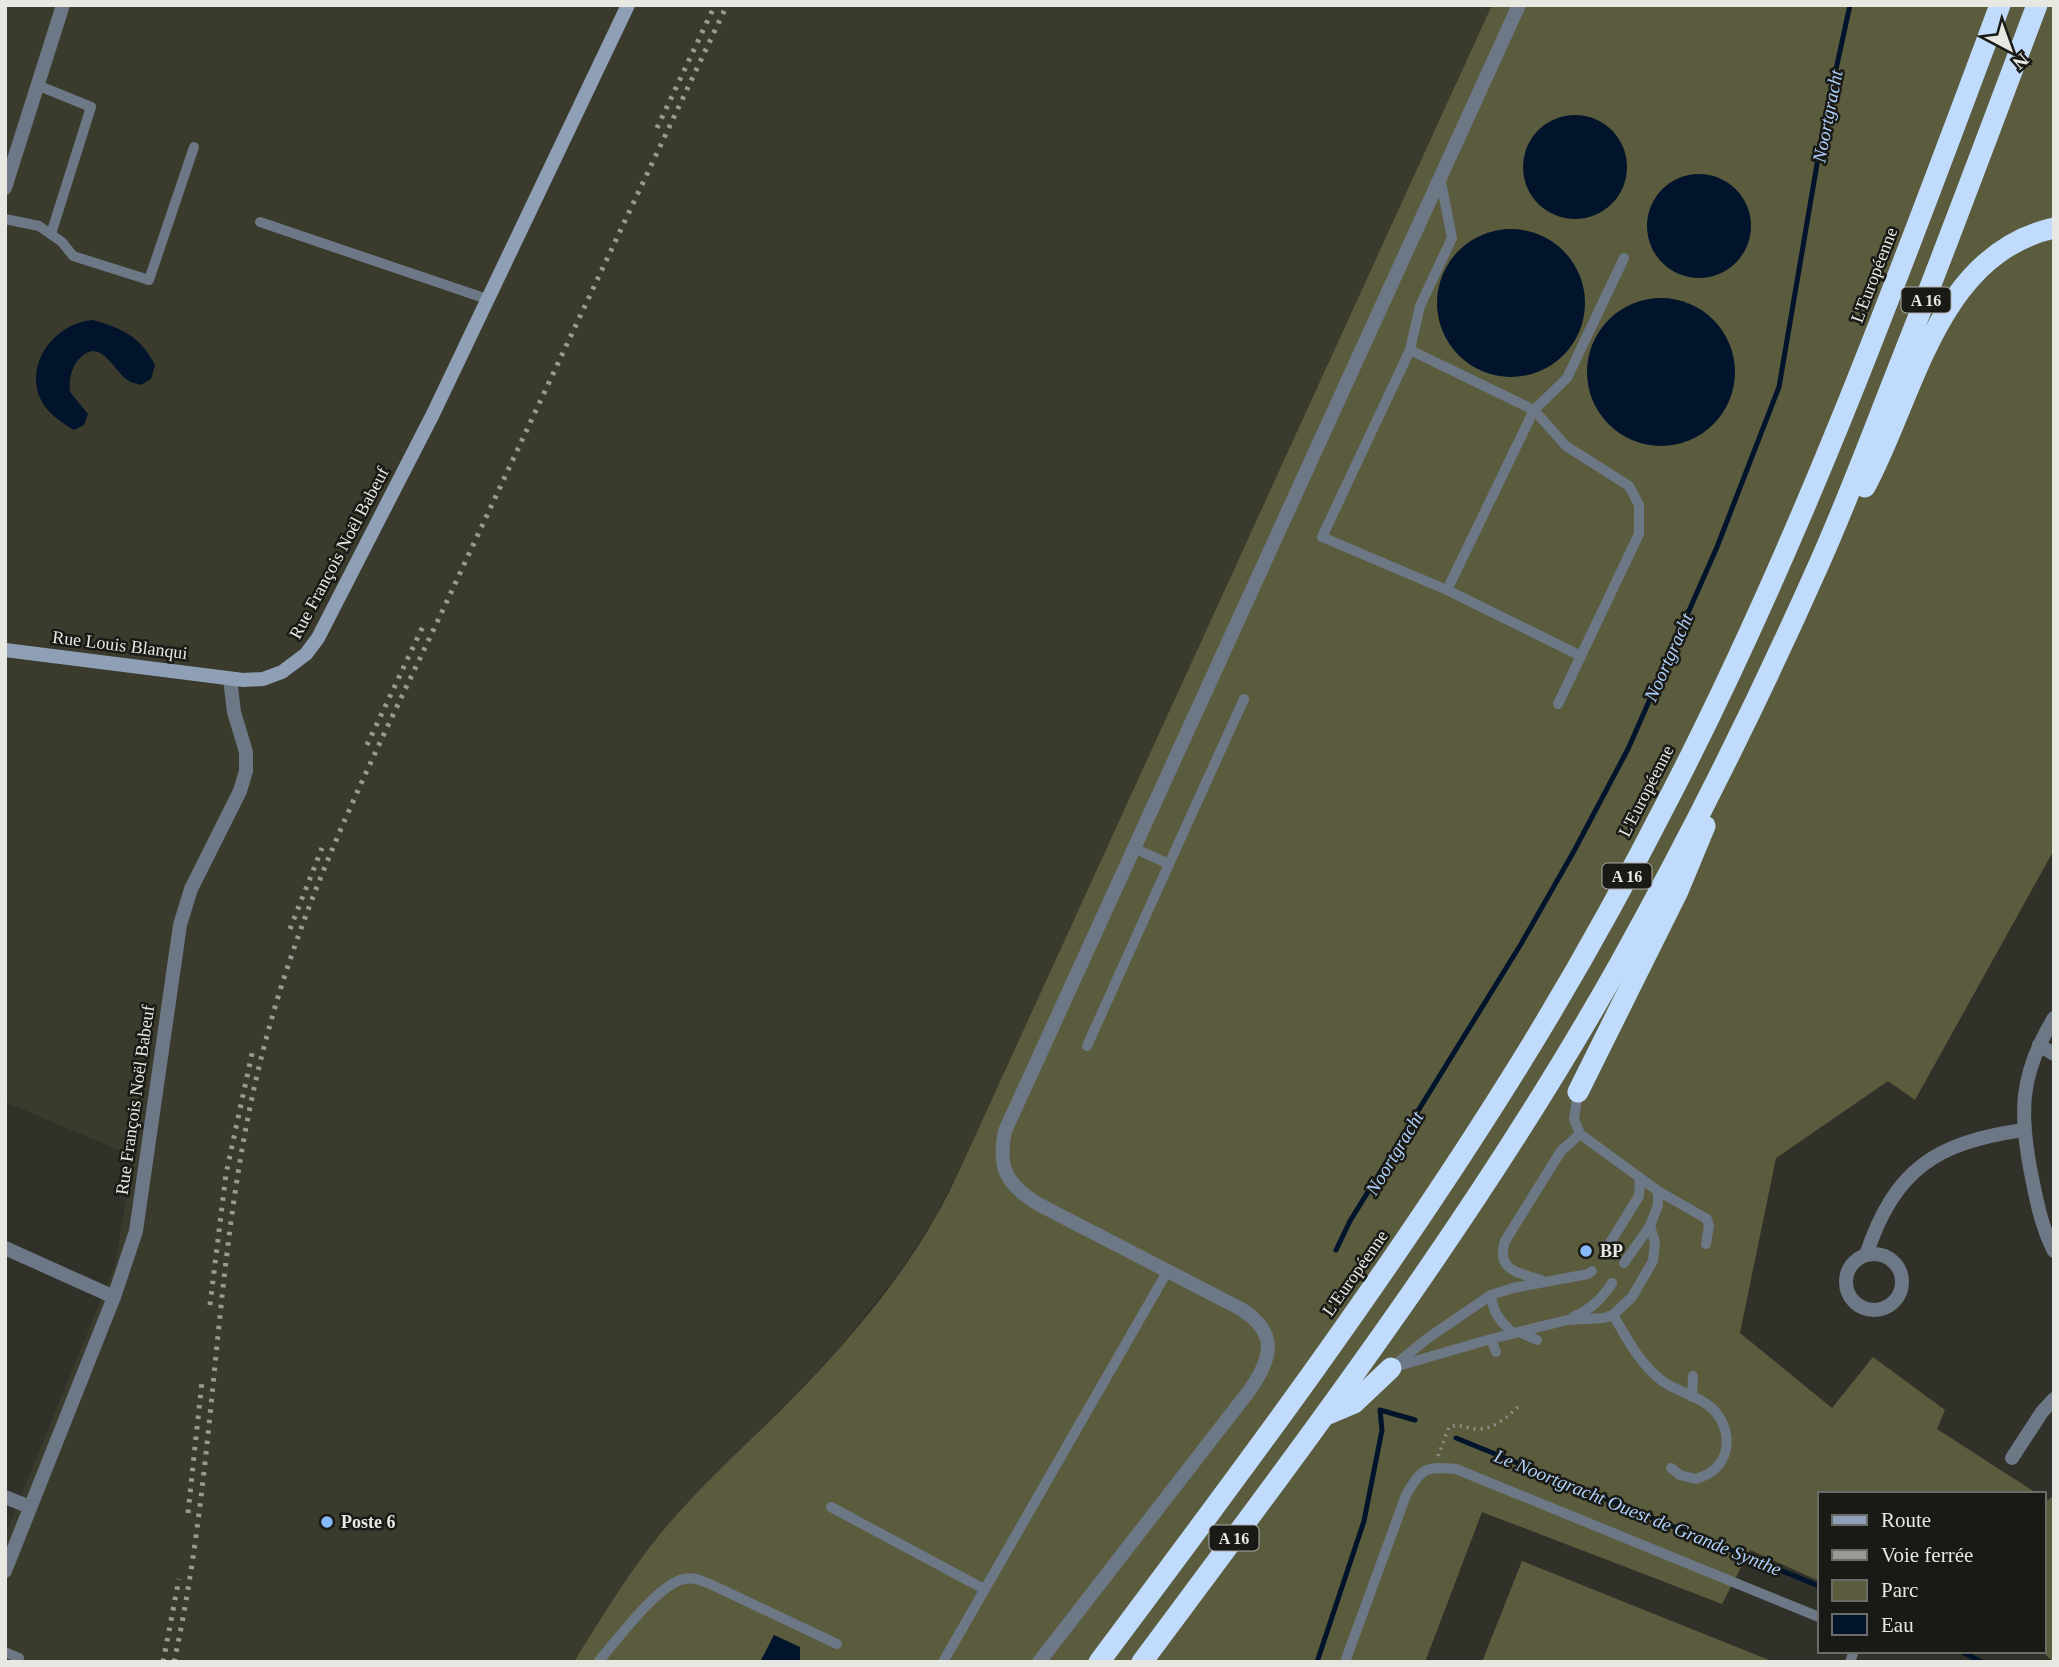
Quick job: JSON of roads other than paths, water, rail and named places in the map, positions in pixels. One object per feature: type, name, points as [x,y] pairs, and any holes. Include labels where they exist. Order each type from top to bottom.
[{"type":"highway","name":"L'Européenne","points":[[1099,1662],[1266,1437],[1402,1245],[1512,1077],[1619,892],[1718,700],[1813,487],[1910,246],[2000,5]]},
{"type":"highway","name":"A 16","points":[[1142,1662],[1326,1414],[1432,1263],[1577,1037],[1663,882],[1806,592],[1873,435],[2037,5]]},
{"type":"highway","points":[[1806,592],[1882,455],[1921,357],[1948,309],[1971,278],[2000,253],[2024,237],[2054,228]]},
{"type":"highway","points":[[1578,1092],[1687,870],[1742,726]]},
{"type":"highway","points":[[1326,1414],[1354,1403],[1391,1368]]},
{"type":"street","points":[[5,188],[8,167],[63,5]]},
{"type":"street","name":"Rue François Noël Babeuf","points":[[5,1571],[114,1297],[139,1217],[174,953],[182,914],[196,878],[240,790],[246,771],[246,752],[234,712],[230,679],[253,680],[273,676],[299,661],[312,647],[402,475],[628,5]]},
{"type":"street","points":[[1039,1662],[1250,1391],[1265,1364],[1268,1340],[1256,1320],[1241,1309],[1029,1199],[1007,1177],[1002,1161],[1003,1143],[1010,1121],[1519,5]]},
{"type":"street","name":"Rue Louis Blanqui","points":[[5,650],[230,679]]},
{"type":"street","points":[[2054,1018],[2039,1045],[2026,1080],[2023,1130],[2037,1203],[2054,1251]]},
{"type":"street","points":[[2039,1045],[2054,1054]]},
{"type":"street","points":[[1866,1255],[1879,1255],[1890,1260],[1901,1277],[1901,1289],[1897,1297],[1881,1309],[1868,1310],[1857,1305],[1846,1287],[1846,1279],[1855,1261],[1866,1255],[1889,1201],[1925,1163],[1947,1149],[1970,1141],[2023,1130]]},
{"type":"street","points":[[5,1248],[114,1297]]},
{"type":"street","points":[[2012,1458],[2042,1412],[2054,1399]]},
{"type":"street","points":[[5,1497],[30,1507]]},
{"type":"lane","points":[[37,85],[91,107],[51,234]]},
{"type":"lane","points":[[5,219],[39,226],[62,242],[73,256],[149,280],[194,147]]},
{"type":"lane","points":[[1440,177],[1452,238],[1420,306],[1410,350],[1322,537],[1447,590],[1581,656]]},
{"type":"lane","points":[[260,222],[487,299]]},
{"type":"lane","points":[[1447,590],[1534,410],[1567,378],[1624,258]]},
{"type":"lane","points":[[1410,350],[1534,410],[1566,446],[1629,486],[1639,505],[1639,534],[1558,704]]},
{"type":"lane","points":[[1087,1046],[1244,699]]},
{"type":"lane","points":[[1134,848],[1169,864]]},
{"type":"lane","points":[[1578,1092],[1574,1111],[1580,1134],[1658,1191],[1706,1219],[1709,1226],[1706,1244]]},
{"type":"lane","points":[[1544,1281],[1514,1271],[1504,1263],[1501,1253],[1505,1241],[1561,1151],[1580,1134]]},
{"type":"lane","points":[[1605,1251],[1639,1196],[1640,1178]]},
{"type":"lane","points":[[1625,1263],[1650,1226],[1658,1205],[1658,1191]]},
{"type":"lane","points":[[1391,1368],[1516,1332],[1567,1320],[1604,1318],[1613,1314],[1632,1297],[1653,1261],[1655,1242],[1650,1226]]},
{"type":"lane","points":[[1391,1368],[1428,1338],[1490,1295],[1592,1271]]},
{"type":"lane","points":[[943,1662],[1167,1272]]},
{"type":"lane","points":[[1567,1320],[1589,1310],[1612,1283]]},
{"type":"lane","points":[[1490,1295],[1498,1319],[1516,1332],[1536,1340]]},
{"type":"lane","points":[[1613,1314],[1640,1360],[1662,1381],[1706,1404],[1718,1415],[1726,1430],[1728,1445],[1713,1471],[1675,1484]]},
{"type":"lane","points":[[1491,1339],[1496,1352]]},
{"type":"lane","points":[[1692,1396],[1693,1376]]},
{"type":"lane","points":[[1345,1662],[1406,1495],[1417,1475],[1433,1467],[1456,1469],[1818,1617]]},
{"type":"lane","points":[[1671,1468],[1680,1475],[1696,1479]]},
{"type":"lane","points":[[831,1507],[984,1589]]},
{"type":"lane","points":[[598,1662],[660,1591],[684,1579],[701,1580],[836,1644]]},
{"type":"lane","points":[[5,1652],[19,1658],[17,1662]]},
{"type":"water","points":[[1575,115],[1595,119],[1612,130],[1623,147],[1627,167],[1623,187],[1612,204],[1595,215],[1575,219],[1555,215],[1538,204],[1527,187],[1523,167],[1527,147],[1538,130],[1555,119]]},
{"type":"water","points":[[1699,174],[1719,178],[1736,189],[1747,206],[1751,226],[1747,246],[1736,263],[1719,274],[1699,278],[1679,274],[1662,263],[1651,246],[1647,226],[1651,206],[1662,189],[1679,178]]},
{"type":"water","points":[[1511,229],[1539,235],[1563,251],[1579,275],[1585,303],[1579,331],[1563,355],[1539,371],[1511,377],[1483,371],[1459,355],[1443,331],[1437,303],[1443,275],[1459,251],[1483,235]]},
{"type":"water","points":[[1661,298],[1689,304],[1713,320],[1729,344],[1735,372],[1729,400],[1713,424],[1689,440],[1661,446],[1633,440],[1609,424],[1593,400],[1587,372],[1593,344],[1609,320],[1633,304]]},
{"type":"water","points":[[93,320],[137,340],[155,365],[151,379],[141,385],[128,380],[99,352],[86,353],[78,360],[71,375],[70,392],[88,414],[84,425],[74,430],[55,417],[44,405],[37,386],[37,372],[46,347],[55,337],[79,323]]},
{"type":"water","points":[[774,1635],[800,1647],[800,1662],[760,1662]]},
{"type":"waterway","name":"Noortgracht","points":[[1336,1250],[1350,1221],[1521,944],[1574,851],[1628,749],[1717,547],[1779,387],[1823,129],[1850,5]]},
{"type":"waterway","points":[[1317,1662],[1364,1521],[1382,1430],[1380,1410],[1415,1420]]},
{"type":"waterway","name":"Le Noortgracht Ouest de Grande Synthe","points":[[1456,1438],[1818,1586]]},
{"type":"waterway","name":"Le Noortgracht Ouest de Grande Synthe","points":[[1964,1653],[1982,1662]]},
{"type":"railway","points":[[657,128],[715,5]]},
{"type":"railway","points":[[174,1662],[200,1505],[236,1188],[249,1110],[285,976],[326,865],[373,758],[727,5]]},
{"type":"railway","points":[[367,745],[425,622]]},
{"type":"railway","points":[[290,929],[322,848]]},
{"type":"railway","points":[[210,1305],[226,1174],[253,1049]]},
{"type":"railway","points":[[188,1513],[202,1381]]},
{"type":"railway","points":[[163,1662],[179,1579]]},
{"type":"place","name":"BP","points":[[1586,1251]]},
{"type":"place","name":"Poste 6","points":[[327,1522]]}]
